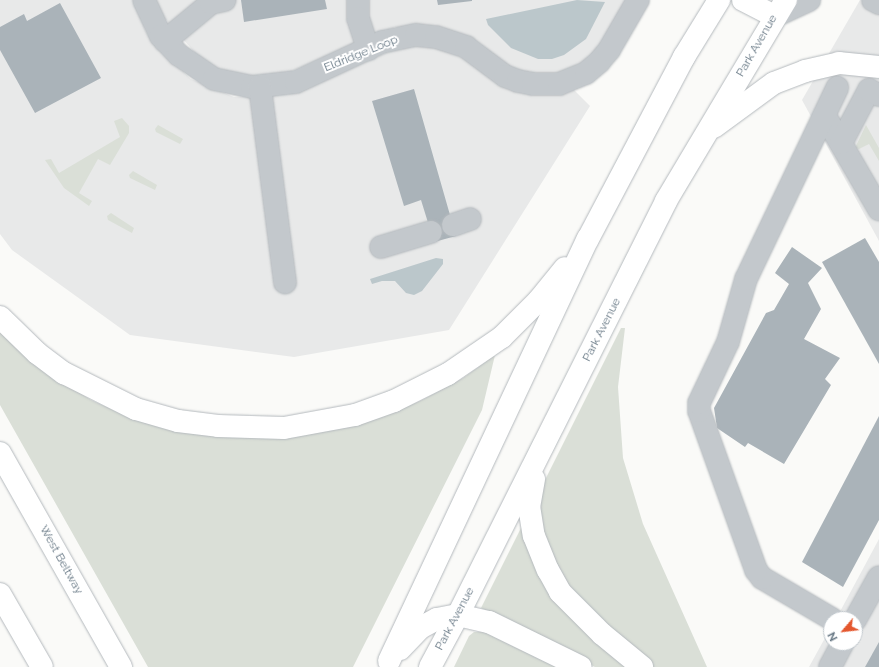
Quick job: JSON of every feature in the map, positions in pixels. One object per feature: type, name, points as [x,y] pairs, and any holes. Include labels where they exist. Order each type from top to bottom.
[{"type":"highway","points":[[387,664],[588,239],[677,70],[719,0]]},
{"type":"highway","points":[[743,0],[780,8]]},
{"type":"highway","name":"Park Avenue","points":[[430,667],[458,615],[666,201],[780,8]]},
{"type":"highway","points":[[708,131],[774,83],[805,70],[839,62],[879,67]]},
{"type":"highway","points":[[0,317],[37,353],[64,374],[136,409],[178,421],[218,426],[284,428],[314,424],[355,415],[394,401],[448,374],[502,337],[539,300],[588,239]]},
{"type":"highway","name":"West Beltway","points":[[0,452],[121,667]]},
{"type":"highway","points":[[538,456],[529,506],[534,536],[548,570],[560,592],[602,634],[642,667]]},
{"type":"highway","points":[[0,594],[42,667]]},
{"type":"highway","points":[[387,664],[420,628],[438,619],[458,615],[489,622],[581,667]]},
{"type":"street","name":"Eldridge Loop","points":[[144,0],[151,19],[165,41],[195,68],[214,78],[236,86],[260,87],[296,82],[368,49],[405,36],[436,37],[466,47],[505,76],[518,81],[533,84],[558,84],[586,73],[599,62],[609,50],[638,0]]},
{"type":"street","points":[[165,41],[211,3],[224,0]]},
{"type":"street","points":[[358,0],[358,18],[368,49]]},
{"type":"street","points":[[780,8],[810,0]]},
{"type":"street","points":[[873,0],[879,4]]},
{"type":"street","points":[[260,87],[284,282]]},
{"type":"street","points":[[823,614],[762,578],[756,570],[698,410],[699,403],[728,342],[746,279],[825,116],[837,88]]},
{"type":"street","points":[[841,143],[869,90],[879,94]]},
{"type":"street","points":[[825,116],[879,209]]},
{"type":"street","points":[[382,247],[431,232]]},
{"type":"street","points":[[860,611],[879,577]]},
{"type":"street","points":[[830,667],[839,651]]},
{"type":"shaded area","points":[[0,0],[133,0],[146,32],[157,48],[191,79],[234,97],[290,94],[398,48],[413,46],[442,48],[471,62],[572,88],[590,106],[449,330],[294,357],[130,335],[12,250],[0,234]]},
{"type":"shaded area","points":[[156,0],[627,0],[603,43],[588,60],[559,73],[529,74],[505,65],[438,27],[395,27],[287,73],[252,78],[224,73],[197,55],[160,13]]},
{"type":"shaded area","points":[[577,0],[605,2],[586,39],[564,55],[552,59],[538,59],[511,48],[488,25],[486,19]]},
{"type":"shaded area","points":[[860,0],[879,0],[879,241],[802,100]]},
{"type":"shaded area","points":[[122,118],[129,126],[129,133],[110,165],[98,159],[79,193],[92,201],[89,206],[64,188],[45,160],[51,159],[59,173],[120,137],[114,121]]},
{"type":"shaded area","points":[[158,125],[183,139],[180,144],[156,132],[155,129]]},
{"type":"shaded area","points":[[866,125],[879,148],[879,161],[869,144],[859,149],[855,148]]},
{"type":"shaded area","points":[[133,171],[157,185],[155,190],[130,178],[129,175]]},
{"type":"shaded area","points":[[111,213],[134,228],[132,233],[108,220],[107,216]]},
{"type":"shaded area","points":[[436,258],[443,259],[443,264],[422,291],[414,295],[406,293],[395,281],[382,281],[372,284],[370,279]]},
{"type":"shaded area","points":[[621,328],[625,328],[618,387],[623,458],[643,524],[707,667],[595,667],[481,608]]},
{"type":"shaded area","points":[[0,329],[45,371],[91,400],[127,416],[294,434],[340,429],[382,417],[420,401],[463,378],[495,355],[482,410],[353,667],[148,667],[0,405]]},
{"type":"shaded area","points":[[879,539],[879,667],[809,667],[823,642],[823,651],[863,651],[863,611],[840,611]]},
{"type":"shaded area","points":[[474,632],[484,632],[556,667],[454,667],[469,636]]},
{"type":"building","points":[[241,0],[325,0],[327,9],[244,22]]},
{"type":"building","points":[[437,0],[472,0],[472,1],[438,5]]},
{"type":"building","points":[[60,3],[101,78],[35,113],[0,50],[0,27],[24,14],[27,21]]},
{"type":"building","points":[[414,89],[456,236],[434,242],[421,200],[404,206],[372,101]]},
{"type":"building","points":[[865,238],[879,262],[879,364],[822,262]]},
{"type":"building","points":[[792,247],[822,268],[808,283],[821,309],[804,339],[840,358],[825,379],[831,385],[784,464],[748,443],[745,447],[717,428],[714,408],[766,313],[774,310],[789,284],[775,273]]},
{"type":"building","points":[[879,416],[879,520],[843,587],[802,562]]},
{"type":"building","points":[[879,642],[879,667],[865,667]]}]
